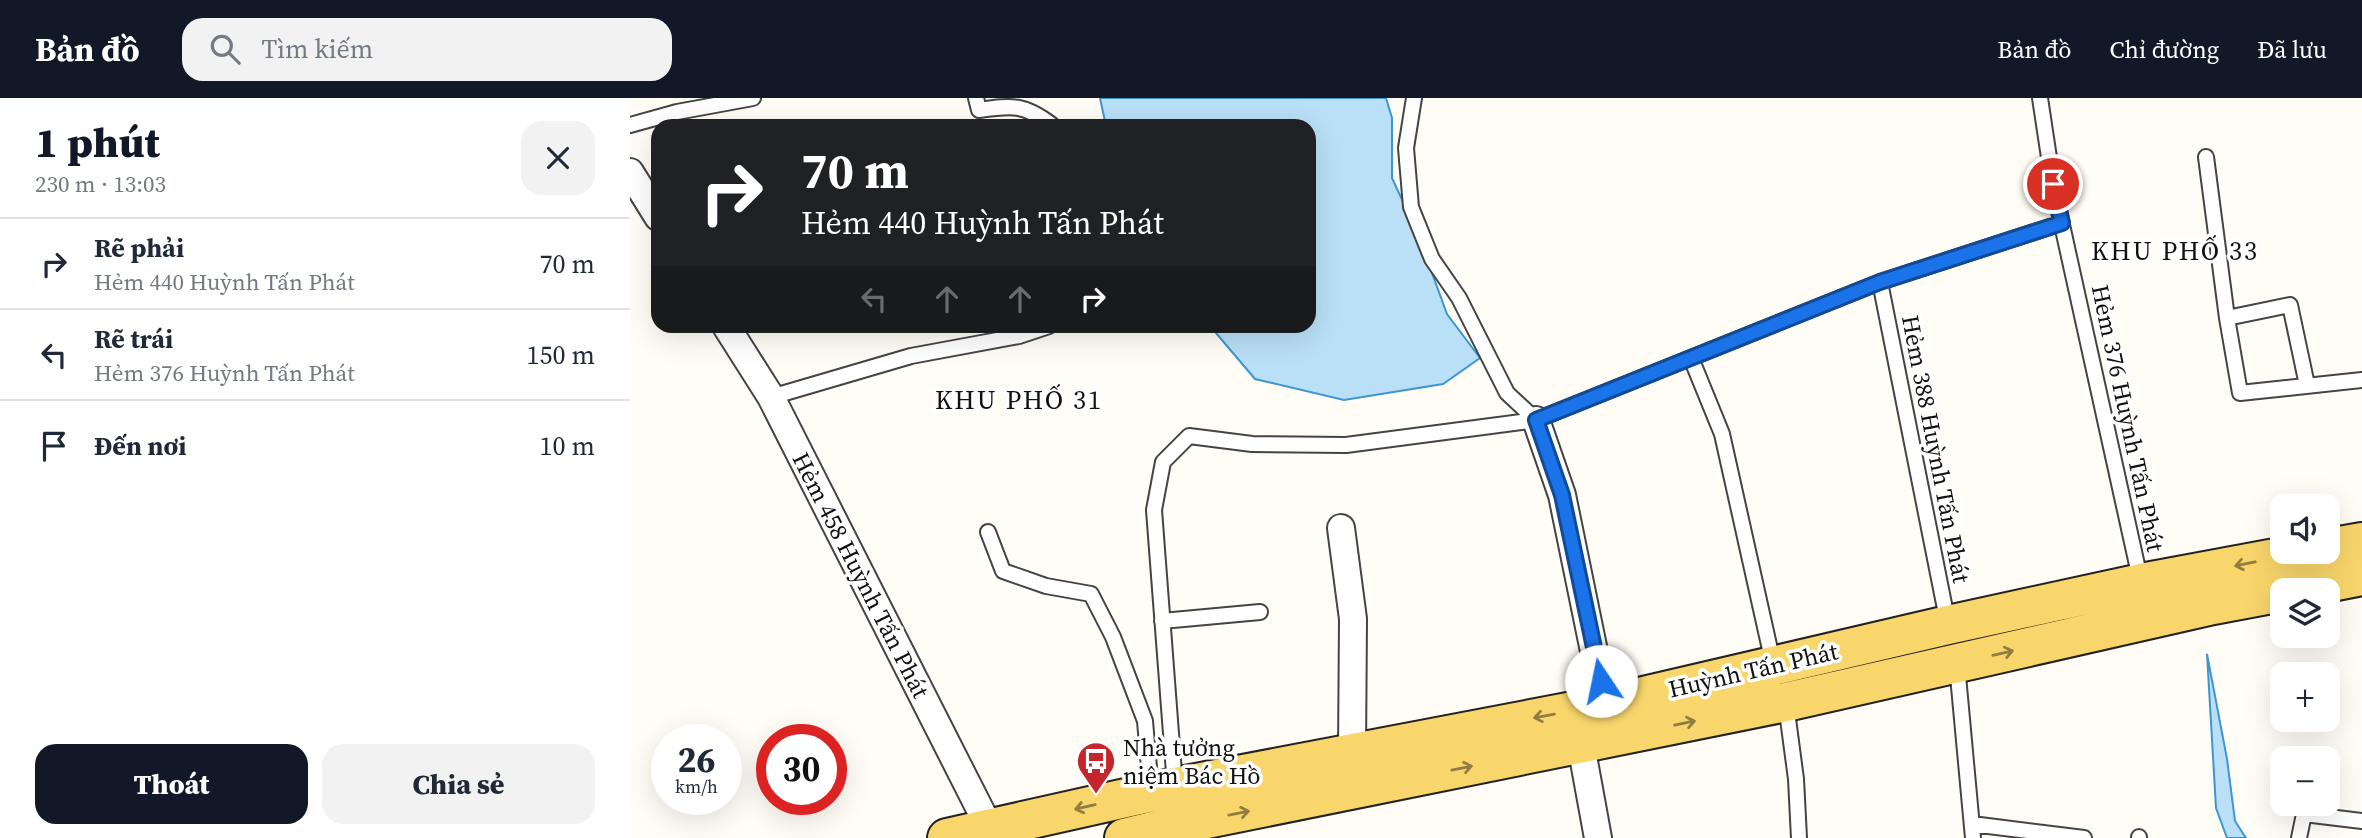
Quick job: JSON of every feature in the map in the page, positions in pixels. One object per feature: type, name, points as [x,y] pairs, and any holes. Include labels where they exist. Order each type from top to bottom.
[{"type":"main road","points":[[2340,546],[2362,542]]},
{"type":"main road","name":"Huỳnh Tấn Phát","points":[[947,838],[991,833],[1163,790],[1605,705],[1948,625],[2141,583],[2270,559]]},
{"type":"main road","points":[[2340,580],[2362,576]]},
{"type":"main road","name":"Huỳnh Tấn Phát","points":[[1124,838],[1182,831],[1786,702],[2270,595]]},
{"type":"main road","points":[[1887,639],[1896,677]]},
{"type":"main road","points":[[1163,790],[1182,831]]},
{"type":"street","points":[[630,172],[651,206]]},
{"type":"street","name":"Hẻm 458 Huỳnh Tấn Phát","points":[[730,333],[771,397],[991,833]]},
{"type":"street","points":[[1536,420],[1562,495],[1605,705]]},
{"type":"street","points":[[1341,528],[1353,619],[1352,752]]},
{"type":"street","points":[[1581,745],[1598,838]]},
{"type":"lane","points":[[652,119],[753,98]]},
{"type":"lane","points":[[976,98],[978,110],[1022,107],[1042,119]]},
{"type":"lane","points":[[1414,98],[1406,148],[1412,207],[1432,259],[1459,298],[1507,393],[1536,420]]},
{"type":"lane","name":"Hẻm 376 Huỳnh Tấn Phát","points":[[2040,98],[2053,184],[2141,583]]},
{"type":"lane","points":[[630,125],[651,119]]},
{"type":"lane","points":[[2206,157],[2227,318],[2240,393],[2362,380]]},
{"type":"lane","points":[[1163,790],[1162,621],[1154,510],[1163,461],[1189,436],[1252,444],[1346,444],[1536,420],[1880,282],[2062,223]]},
{"type":"lane","name":"Hẻm 388 Huỳnh Tấn Phát","points":[[1880,282],[1948,625]]},
{"type":"lane","points":[[2227,318],[2290,305],[2307,384]]},
{"type":"lane","points":[[771,397],[911,356],[1028,333]]},
{"type":"lane","points":[[1690,358],[1722,434],[1774,665]]},
{"type":"lane","points":[[988,532],[1003,570],[1046,586],[1091,594],[1113,637],[1145,721],[1163,790]]},
{"type":"lane","points":[[1162,621],[1260,612]]},
{"type":"lane","points":[[1957,663],[1973,831],[2084,838]]},
{"type":"lane","points":[[1786,702],[1796,779],[1799,838]]},
{"type":"lane","points":[[2299,838],[2304,814],[2362,821]]},
{"type":"water","points":[[1100,98],[1386,98],[1392,118],[1392,178],[1417,232],[1447,314],[1480,358],[1443,384],[1344,400],[1255,379],[1216,333],[1316,333],[1316,119],[1104,119]]},
{"type":"water","points":[[2207,654],[2227,759],[2235,821],[2246,838],[2227,838],[2216,808]]},
{"type":"place","name":"Nhà tưởng niệm Bác Hồ","points":[[1096,795]]},
{"type":"district","name":"KHU PHỐ 33","points":[[2175,251]]},
{"type":"district","name":"KHU PHỐ 31","points":[[1019,400]]},
{"type":"route","points":[[1601,681],[1562,495],[1536,420],[1880,282],[2062,223],[2053,184]]}]
